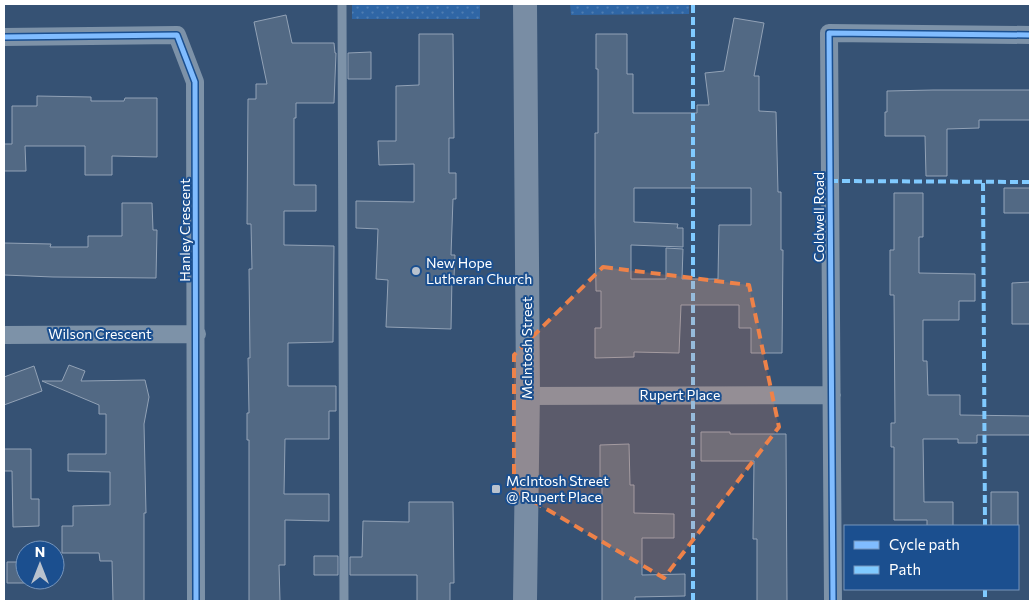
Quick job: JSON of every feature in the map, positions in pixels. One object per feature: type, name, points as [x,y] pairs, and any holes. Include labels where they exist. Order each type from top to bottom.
[{"type":"street","name":"McIntosh Street","points":[[525,4],[528,396],[525,601]]},
{"type":"street","name":"Coldwell Road","points":[[833,601],[829,33],[1030,35]]},
{"type":"street","name":"Hanley Crescent","points":[[4,37],[177,35],[195,82],[196,601]]},
{"type":"street","name":"Wilson Crescent","points":[[4,335],[196,334]]},
{"type":"street","name":"Rupert Place","points":[[528,396],[832,395]]},
{"type":"lane","points":[[342,4],[344,601]]},
{"type":"highlighted area","points":[[603,267],[749,285],[779,427],[664,578],[514,490],[514,355]]},
{"type":"shaded area","points":[[352,4],[480,4],[480,19],[352,19]]},
{"type":"shaded area","points":[[570,4],[689,4],[689,14],[571,15]]},
{"type":"building","points":[[286,15],[292,43],[334,43],[336,53],[334,103],[296,103],[296,118],[294,118],[294,185],[316,185],[316,211],[284,211],[284,245],[334,246],[333,342],[288,343],[288,386],[336,386],[336,411],[329,411],[329,439],[285,439],[284,494],[329,494],[329,521],[285,520],[285,565],[279,565],[280,601],[249,601],[249,440],[247,440],[247,413],[249,413],[248,358],[250,358],[249,269],[252,269],[251,224],[247,224],[248,99],[256,99],[256,84],[267,84],[254,22]]},
{"type":"building","points":[[734,18],[764,23],[754,76],[759,76],[759,111],[776,112],[778,192],[781,192],[781,250],[783,250],[782,353],[751,353],[751,328],[739,328],[739,305],[681,305],[679,353],[634,352],[634,357],[595,358],[595,328],[601,328],[601,291],[596,291],[595,133],[598,133],[598,69],[596,69],[596,34],[627,34],[627,74],[633,74],[633,113],[697,113],[697,105],[709,105],[705,73],[724,71]],"holes":[[[634,188],[751,188],[751,225],[719,225],[718,279],[682,279],[683,249],[666,248],[666,279],[631,279],[631,245],[683,247],[683,228],[677,228],[678,224],[634,222]]]},
{"type":"building","points":[[419,34],[453,34],[454,138],[449,138],[449,173],[456,173],[456,199],[453,199],[451,255],[455,255],[454,277],[452,277],[451,329],[386,327],[388,280],[376,279],[378,229],[356,228],[356,201],[414,202],[414,164],[379,165],[378,141],[396,141],[396,86],[419,85]]},
{"type":"building","points":[[371,52],[371,79],[348,79],[348,53]]},
{"type":"building","points":[[1030,90],[1030,120],[979,120],[979,128],[947,129],[947,176],[926,176],[925,136],[885,136],[885,112],[887,112],[887,91]]},
{"type":"building","points":[[37,96],[91,97],[91,101],[157,98],[157,157],[112,156],[112,175],[85,175],[85,146],[25,146],[26,171],[4,171],[4,144],[12,144],[12,106],[37,106]]},
{"type":"building","points":[[1004,188],[1030,188],[1030,213],[1004,213]]},
{"type":"building","points":[[894,193],[923,193],[923,237],[919,237],[919,273],[975,274],[975,301],[959,301],[959,320],[923,320],[923,361],[927,361],[928,395],[960,395],[960,415],[1030,416],[1030,435],[977,435],[977,443],[958,443],[958,439],[923,439],[924,502],[953,502],[953,525],[927,525],[927,520],[894,520],[894,447],[891,447],[891,423],[895,423],[894,295],[890,295],[890,250],[894,250]]},
{"type":"building","points":[[122,203],[152,203],[153,230],[157,230],[156,278],[4,275],[4,243],[51,244],[50,247],[88,247],[88,236],[122,236]]},
{"type":"building","points":[[1030,282],[1030,324],[1012,324],[1012,283]]},
{"type":"building","points":[[69,365],[85,371],[81,381],[145,380],[149,397],[144,424],[146,513],[144,513],[144,601],[113,601],[112,561],[100,561],[99,553],[65,553],[65,540],[62,540],[62,526],[73,526],[73,506],[110,505],[110,472],[68,471],[68,454],[106,454],[106,414],[99,414],[99,405],[42,381],[62,381]]},
{"type":"building","points":[[34,366],[42,391],[4,405],[4,377]]},
{"type":"building","points":[[701,432],[786,434],[787,601],[757,601],[757,539],[753,539],[754,461],[701,461]]},
{"type":"building","points":[[629,444],[630,485],[634,485],[634,513],[674,514],[674,538],[642,538],[642,575],[685,574],[685,596],[635,597],[635,601],[602,601],[602,479],[600,479],[600,445]]},
{"type":"building","points":[[4,449],[31,449],[31,499],[39,499],[39,526],[13,527],[12,471],[4,471]]},
{"type":"building","points":[[991,492],[1018,492],[1018,525],[991,525]]},
{"type":"building","points":[[409,502],[453,502],[454,583],[450,583],[450,601],[417,601],[417,575],[350,575],[350,557],[362,557],[363,521],[409,522]]},
{"type":"building","points":[[314,556],[338,556],[338,575],[314,575]]},
{"type":"building","points":[[7,562],[15,562],[15,583],[7,583]]},
{"type":"marked path","points":[[693,4],[693,601]]},
{"type":"marked path","points":[[830,181],[1030,182]]},
{"type":"marked path","points":[[983,183],[985,525]]},
{"type":"marked path","points":[[985,590],[985,601]]},
{"type":"cycle path","points":[[833,601],[829,33],[1030,35]]},
{"type":"cycle path","points":[[4,37],[177,35],[195,82],[196,601]]},
{"type":"place","name":"New Hope Lutheran Church","points":[[416,271]]},
{"type":"place","name":"McIntosh Street @ Rupert Place","points":[[496,489]]}]
